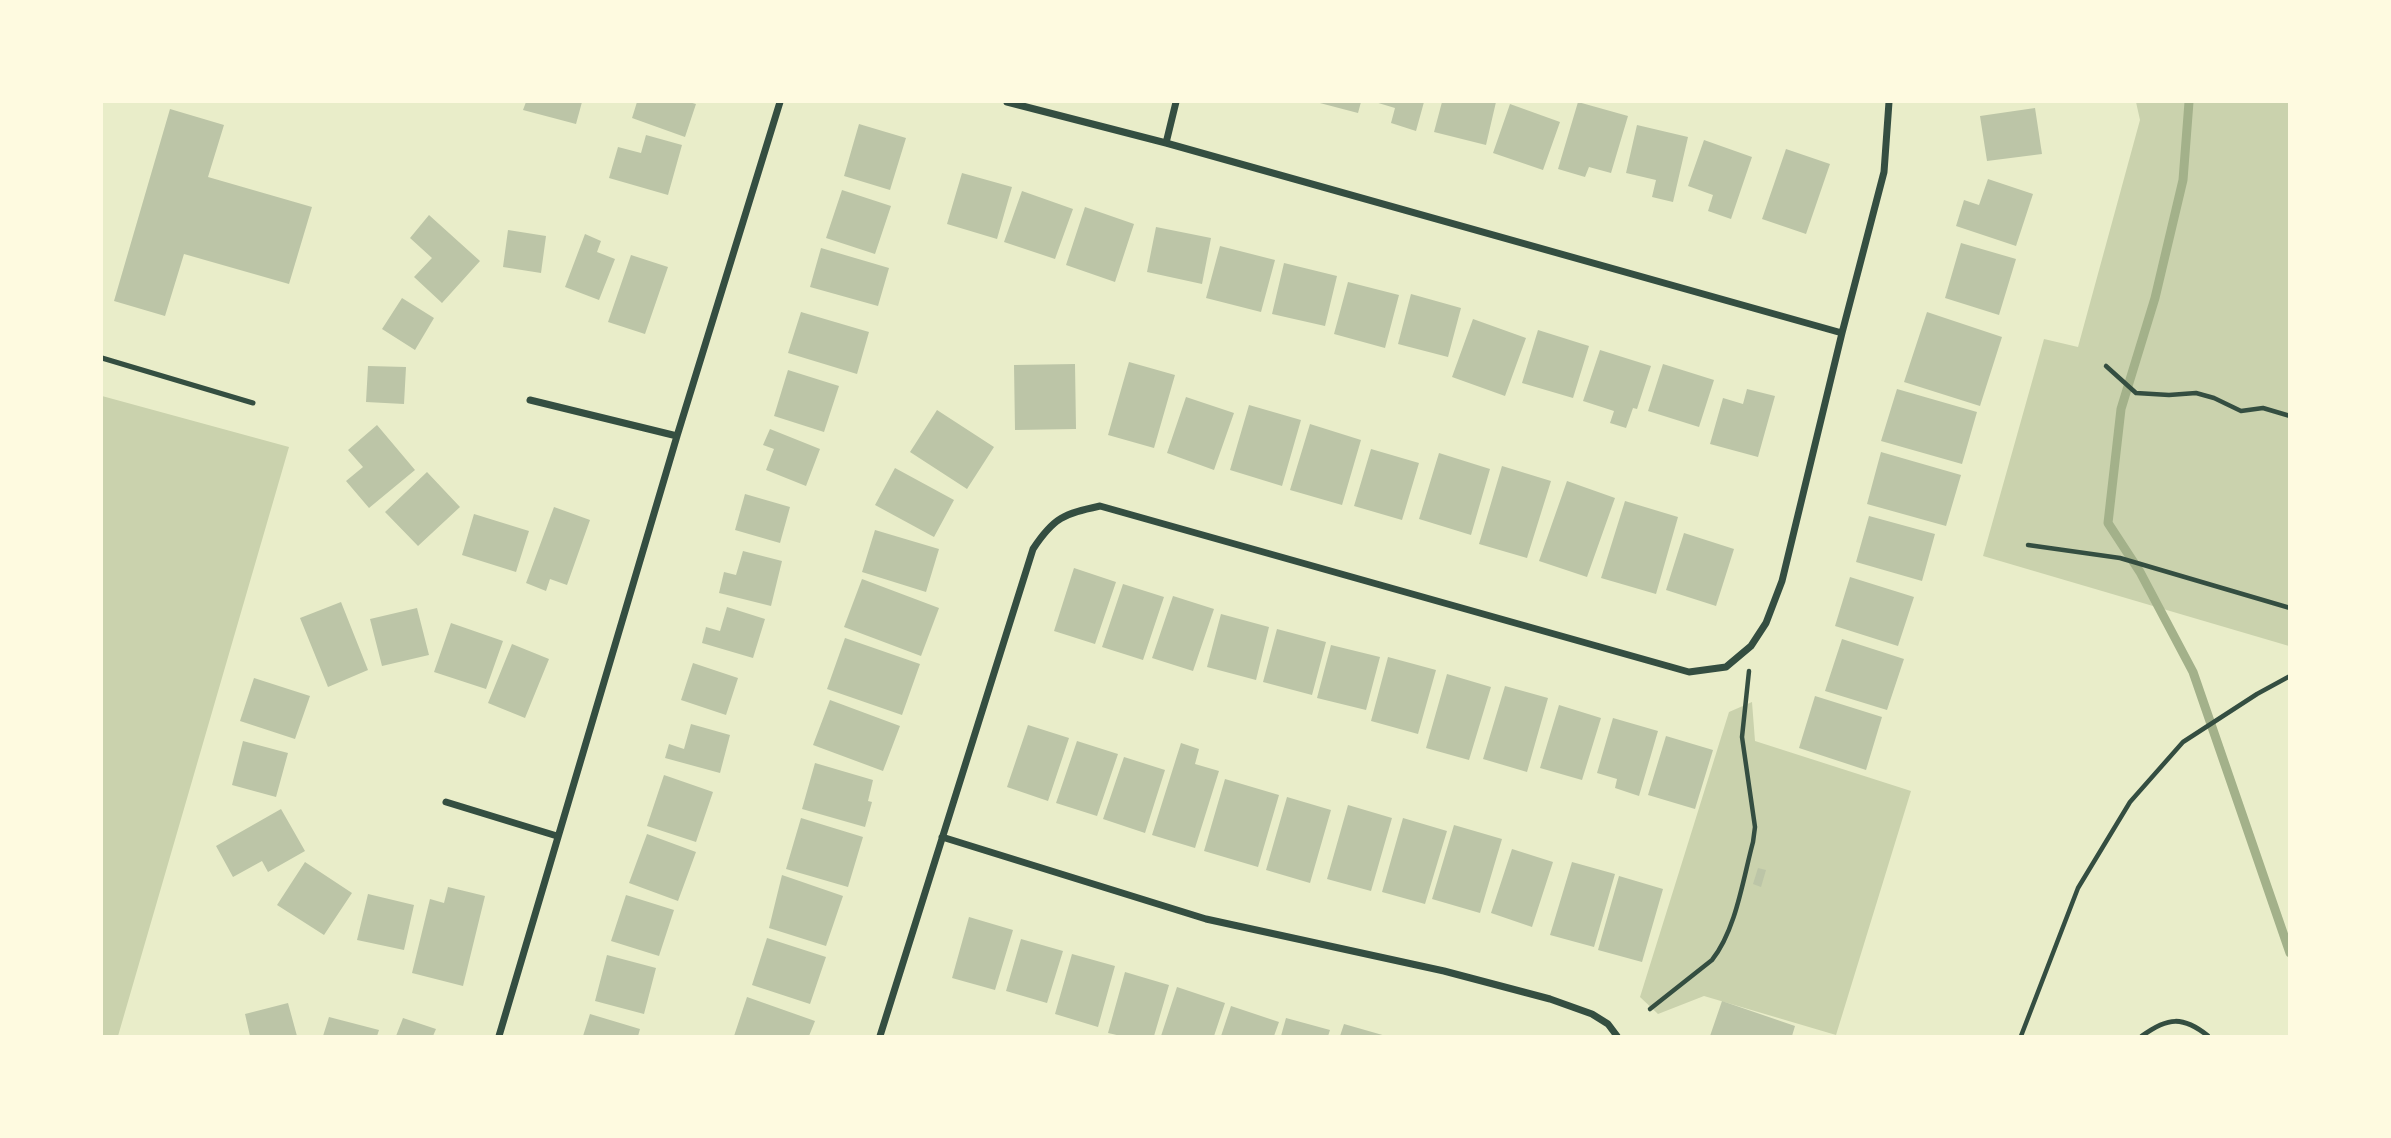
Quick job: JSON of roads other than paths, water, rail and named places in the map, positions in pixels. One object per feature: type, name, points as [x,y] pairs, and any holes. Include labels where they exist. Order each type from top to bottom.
[{"type":"street","points":[[499,1037],[677,436],[780,102]]},
{"type":"street","points":[[1007,102],[1842,332]]},
{"type":"street","points":[[1166,144],[1176,102]]},
{"type":"street","points":[[880,1037],[1033,549],[1046,528],[1067,513],[1100,506],[1689,672],[1726,667],[1751,646],[1766,623],[1782,581],[1884,172],[1889,102]]},
{"type":"street","points":[[530,400],[677,436]]},
{"type":"street","points":[[446,802],[558,836]]},
{"type":"street","points":[[942,837],[1206,919],[1444,971],[1550,999],[1592,1014],[1608,1024],[1617,1037]]},
{"type":"lane","points":[[102,358],[253,403]]},
{"type":"lane","points":[[2142,1037],[2153,1028],[2175,1020],[2194,1025],[2208,1037]]},
{"type":"waterway","points":[[2189,102],[2183,180],[2155,298],[2121,409],[2108,523],[2140,572],[2193,672],[2290,953]]}]
